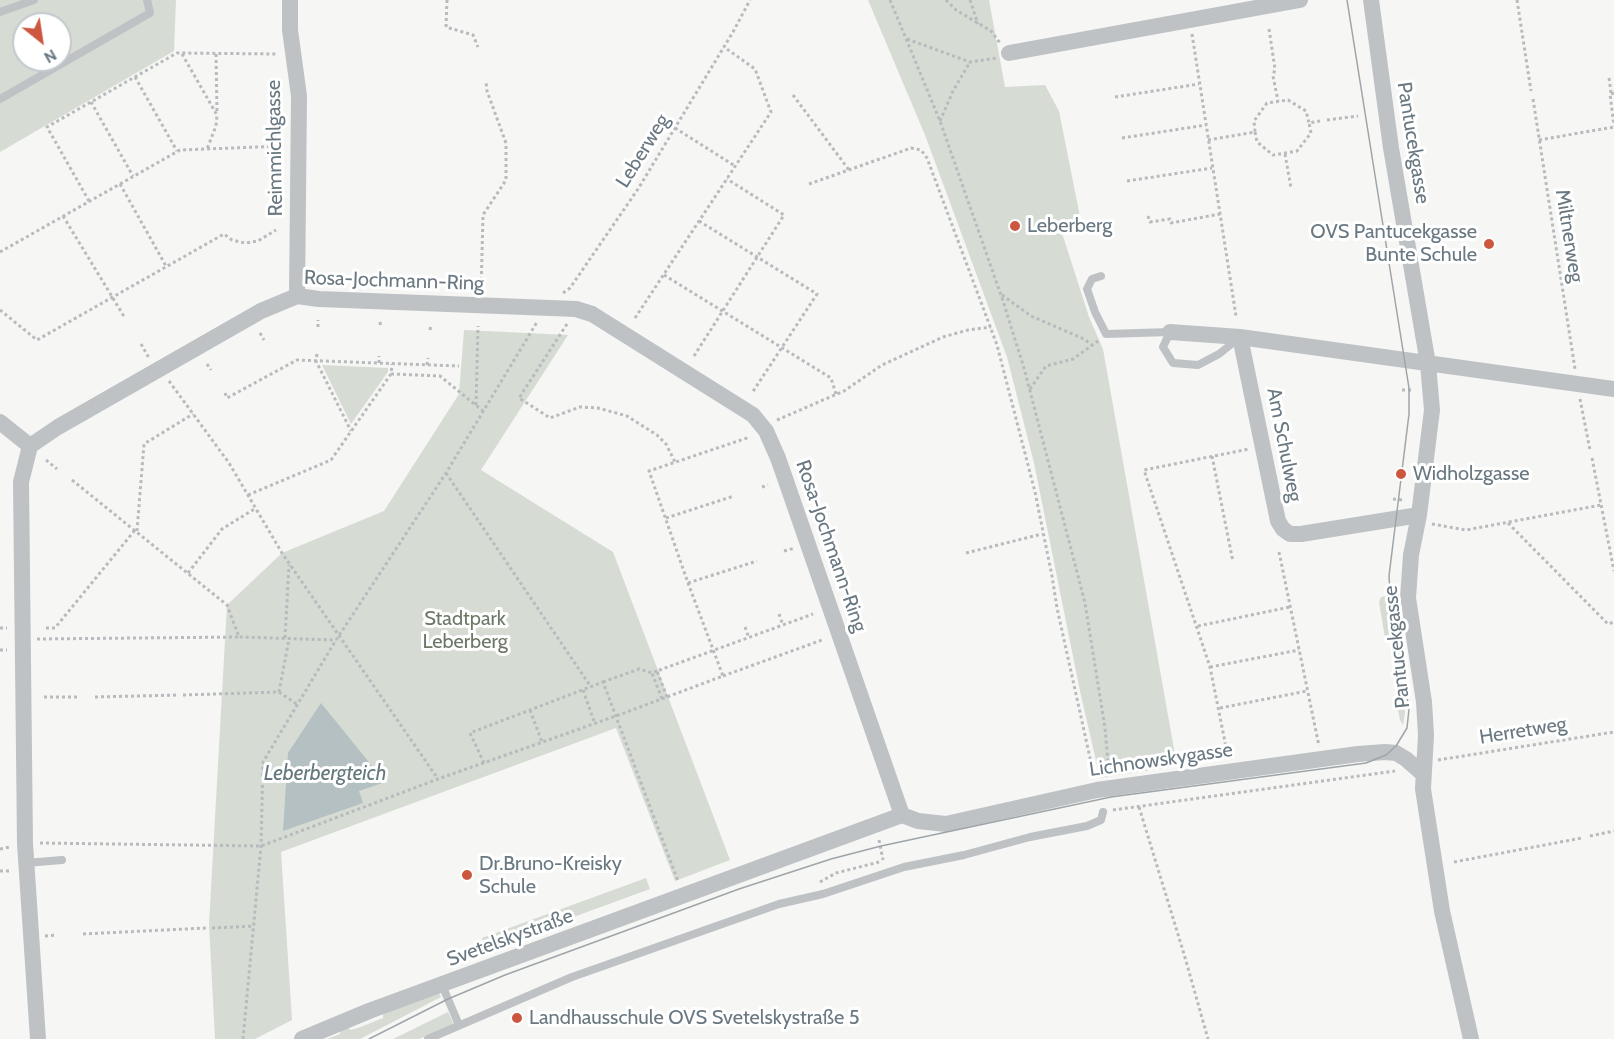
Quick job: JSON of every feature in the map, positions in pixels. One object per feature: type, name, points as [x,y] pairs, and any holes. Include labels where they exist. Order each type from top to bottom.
[{"type":"street","name":"Reimmichlgasse","points":[[290,0],[290,30],[299,96],[297,296]]},
{"type":"street","points":[[1005,51],[1300,0]]},
{"type":"street","name":"Pantucekgasse","points":[[1371,0],[1391,148],[1428,364],[1432,410],[1416,513],[1408,598],[1424,702],[1429,833],[1442,911],[1472,1039]]},
{"type":"street","name":"Rosa-Jochmann-Ring","points":[[30,446],[58,427],[261,311],[297,296],[315,299],[546,307],[576,309],[592,314],[739,405],[768,427],[902,815]]},
{"type":"street","points":[[1170,332],[1240,337],[1614,389]]},
{"type":"street","name":"Am Schulweg","points":[[1240,337],[1278,521],[1286,532],[1301,534],[1416,513]]},
{"type":"street","points":[[0,422],[30,446],[21,482],[25,843],[38,1039]]},
{"type":"street","name":"Lichnowskygasse","points":[[902,815],[918,821],[946,824],[1104,789],[1358,753],[1396,753],[1425,768]]},
{"type":"street","name":"Svetelskystraße","points":[[302,1039],[369,1011],[902,815]]},
{"type":"lane","points":[[0,12],[34,0]]},
{"type":"lane","points":[[0,99],[150,13],[147,0]]},
{"type":"lane","points":[[1101,276],[1092,279],[1087,289],[1106,334],[1170,332],[1163,347],[1173,363],[1198,365],[1219,354],[1240,337]]},
{"type":"lane","points":[[428,1039],[572,977],[779,904],[824,894],[904,867],[1087,826],[1101,820],[1103,812]]},
{"type":"lane","points":[[26,862],[62,860]]},
{"type":"lane","points":[[442,985],[459,1025]]},
{"type":"path","points":[[447,0],[446,27],[473,35],[478,47]]},
{"type":"path","name":"Leberweg","points":[[546,307],[570,288],[638,189],[750,0]]},
{"type":"path","points":[[890,0],[940,121],[1000,294],[1029,389],[1085,603],[1106,728],[1104,789]]},
{"type":"path","points":[[907,39],[970,62],[1005,51],[990,31],[956,10],[946,0]]},
{"type":"path","points":[[970,0],[979,26]]},
{"type":"path","points":[[1517,0],[1531,91]]},
{"type":"path","points":[[1189,20],[1236,316]]},
{"type":"path","points":[[1269,28],[1278,101]]},
{"type":"path","points":[[635,318],[771,112],[755,69],[724,47]]},
{"type":"path","points":[[89,201],[47,127],[177,53],[277,54]]},
{"type":"path","points":[[181,53],[217,115]]},
{"type":"path","points":[[207,149],[216,126],[216,53]]},
{"type":"path","points":[[940,121],[953,91],[970,62]]},
{"type":"path","points":[[135,77],[177,151]]},
{"type":"path","points":[[1539,140],[1614,127],[1609,78]]},
{"type":"path","points":[[480,306],[483,215],[506,180],[506,143],[487,91],[486,81]]},
{"type":"path","points":[[1115,97],[1199,84]]},
{"type":"path","points":[[793,95],[849,170]]},
{"type":"path","points":[[1288,99],[1306,111],[1309,123],[1311,133],[1297,151],[1274,155],[1257,142],[1254,121],[1267,103],[1288,99]]},
{"type":"path","name":"Miltnerweg","points":[[1533,99],[1576,377]]},
{"type":"path","points":[[91,102],[133,176]]},
{"type":"path","points":[[1327,120],[1358,116]]},
{"type":"path","points":[[1309,123],[1320,121]]},
{"type":"path","points":[[1122,138],[1206,125]]},
{"type":"path","points":[[675,128],[735,166]]},
{"type":"path","points":[[1208,140],[1255,132]]},
{"type":"path","points":[[0,252],[177,151],[298,146]]},
{"type":"path","points":[[809,184],[901,150],[911,148],[921,150],[927,158],[997,345],[1035,492],[1042,534],[1104,789]]},
{"type":"path","points":[[1285,153],[1291,188]]},
{"type":"path","points":[[1127,181],[1212,168]]},
{"type":"path","points":[[694,356],[784,215],[727,179]]},
{"type":"path","points":[[120,184],[166,266]]},
{"type":"path","points":[[1148,216],[1150,222],[1170,219],[1171,223],[1220,214]]},
{"type":"path","points":[[63,216],[125,318]]},
{"type":"path","points":[[699,221],[817,294],[752,393]]},
{"type":"path","points":[[0,310],[37,340],[224,234],[232,240],[245,243],[258,241],[276,230]]},
{"type":"path","points":[[664,274],[831,378],[836,394]]},
{"type":"path","points":[[1000,294],[1031,316],[1092,345]]},
{"type":"path","points":[[243,1039],[261,846],[263,762],[336,640],[446,473],[546,307]]},
{"type":"path","points":[[576,309],[519,398],[550,418],[580,407],[598,408],[627,416],[657,435],[666,444],[675,462]]},
{"type":"path","points":[[318,320],[318,327]]},
{"type":"path","points":[[380,322],[381,328]]},
{"type":"path","points":[[430,330],[431,325]]},
{"type":"path","points":[[476,405],[478,326]]},
{"type":"path","points":[[723,676],[649,471],[768,427],[836,394],[882,365],[943,337],[991,327]]},
{"type":"path","points":[[260,333],[264,340]]},
{"type":"path","points":[[1029,389],[1046,366],[1073,359],[1106,334]]},
{"type":"path","points":[[317,354],[316,361],[351,431]]},
{"type":"path","points":[[379,356],[379,363]]},
{"type":"path","points":[[427,365],[428,358]]},
{"type":"path","points":[[225,393],[228,398],[297,360],[459,366]]},
{"type":"path","points":[[277,363],[280,369]]},
{"type":"path","points":[[207,364],[211,370]]},
{"type":"path","points":[[248,495],[331,460],[392,374],[392,364]]},
{"type":"path","points":[[158,371],[172,384],[229,463],[289,564],[438,779]]},
{"type":"path","points":[[392,374],[440,376],[483,411]]},
{"type":"path","points":[[1402,390],[1422,390]]},
{"type":"path","points":[[1579,394],[1590,450]]},
{"type":"path","points":[[46,628],[55,628],[136,531],[144,444],[194,414]]},
{"type":"path","points":[[1229,762],[1210,667],[1144,470],[1263,446]]},
{"type":"path","points":[[1212,456],[1233,562]]},
{"type":"path","points":[[1592,458],[1614,569]]},
{"type":"path","points":[[46,460],[57,469]]},
{"type":"path","points":[[446,473],[591,687]]},
{"type":"path","points":[[72,480],[227,605],[239,637]]},
{"type":"path","points":[[762,487],[768,485]]},
{"type":"path","points":[[666,518],[734,496]]},
{"type":"path","points":[[1393,499],[1416,513],[1467,530],[1601,505]]},
{"type":"path","points":[[188,573],[222,529],[256,508]]},
{"type":"path","points":[[1508,523],[1608,624],[1614,622]]},
{"type":"path","points":[[966,553],[1042,534]]},
{"type":"path","points":[[1280,552],[1320,750]]},
{"type":"path","points":[[688,583],[758,561]]},
{"type":"path","points":[[279,692],[287,638],[289,564]]},
{"type":"path","points":[[1197,627],[1290,607]]},
{"type":"path","points":[[779,614],[783,625]]},
{"type":"path","points":[[484,762],[470,733],[639,669],[652,673],[813,614]]},
{"type":"path","points":[[745,627],[749,638]]},
{"type":"path","points":[[0,628],[7,628]]},
{"type":"path","points":[[23,640],[239,637],[336,640]]},
{"type":"path","points":[[25,843],[261,846],[484,762],[822,640]]},
{"type":"path","points":[[0,651],[7,650]]},
{"type":"path","points":[[1210,667],[1299,650]]},
{"type":"path","points":[[657,671],[667,697]]},
{"type":"path","points":[[652,673],[662,699]]},
{"type":"path","points":[[603,682],[685,896]]},
{"type":"path","points":[[583,690],[595,723]]},
{"type":"path","points":[[1220,708],[1307,691]]},
{"type":"path","points":[[94,696],[279,692],[297,705]]},
{"type":"path","points":[[44,697],[80,697]]},
{"type":"path","points":[[530,710],[542,742]]},
{"type":"path","name":"Herretweg","points":[[1103,812],[1425,768],[1614,732]]},
{"type":"path","points":[[1139,807],[1208,1039]]},
{"type":"path","points":[[1590,836],[1614,831]]},
{"type":"path","points":[[879,838],[883,860]]},
{"type":"path","points":[[1454,862],[1582,838]]},
{"type":"path","points":[[0,871],[9,871]]},
{"type":"path","points":[[212,928],[254,926]]},
{"type":"path","points":[[83,934],[206,928]]},
{"type":"green space","points":[[0,0],[176,0],[174,51],[0,152]]},
{"type":"green space","points":[[868,0],[989,0],[1005,87],[1045,85],[1059,111],[1082,227],[1062,233],[1089,317],[1103,349],[1177,766],[1100,778],[1034,463],[1007,357],[925,135]]},
{"type":"green space","name":"Stadtpark Leberberg","points":[[464,330],[568,335],[481,470],[613,552],[730,860],[675,881],[616,728],[281,852],[292,1020],[255,1039],[215,1039],[209,924],[227,605],[282,553],[384,511],[459,394]]},
{"type":"green space","points":[[322,365],[388,368],[388,372],[351,424]]},
{"type":"green space","points":[[1386,596],[1393,641],[1385,638],[1379,602],[1381,597]]},
{"type":"green space","points":[[1402,688],[1405,713],[1403,725],[1395,694]]},
{"type":"green space","points":[[646,878],[650,889],[486,949],[482,938]]},
{"type":"green space","points":[[439,993],[441,997],[360,1039],[327,1039],[340,1034],[340,1030],[348,1027],[350,1030],[358,1028],[383,1018],[383,1013]]},
{"type":"green space","points":[[448,1012],[454,1024],[419,1039],[393,1039]]},
{"type":"water","name":"Leberbergteich","points":[[321,703],[385,782],[359,791],[363,803],[283,831],[288,753]]},
{"type":"tram line","points":[[369,1039],[448,999],[505,975],[739,889],[831,859],[881,846],[1111,797],[1366,763],[1386,755],[1396,746],[1407,728],[1409,709],[1391,606],[1389,576],[1409,414],[1409,388],[1347,0]]},
{"type":"place","name":"Leberberg","points":[[1015,226]]},
{"type":"place","name":"OVS Pantucekgasse Bunte Schule","points":[[1489,244]]},
{"type":"place","name":"Widholzgasse","points":[[1401,474]]},
{"type":"place","name":"Dr.Bruno-Kreisky Schule","points":[[467,875]]},
{"type":"place","name":"Landhausschule OVS Svetelskystraße 5","points":[[517,1018]]}]
